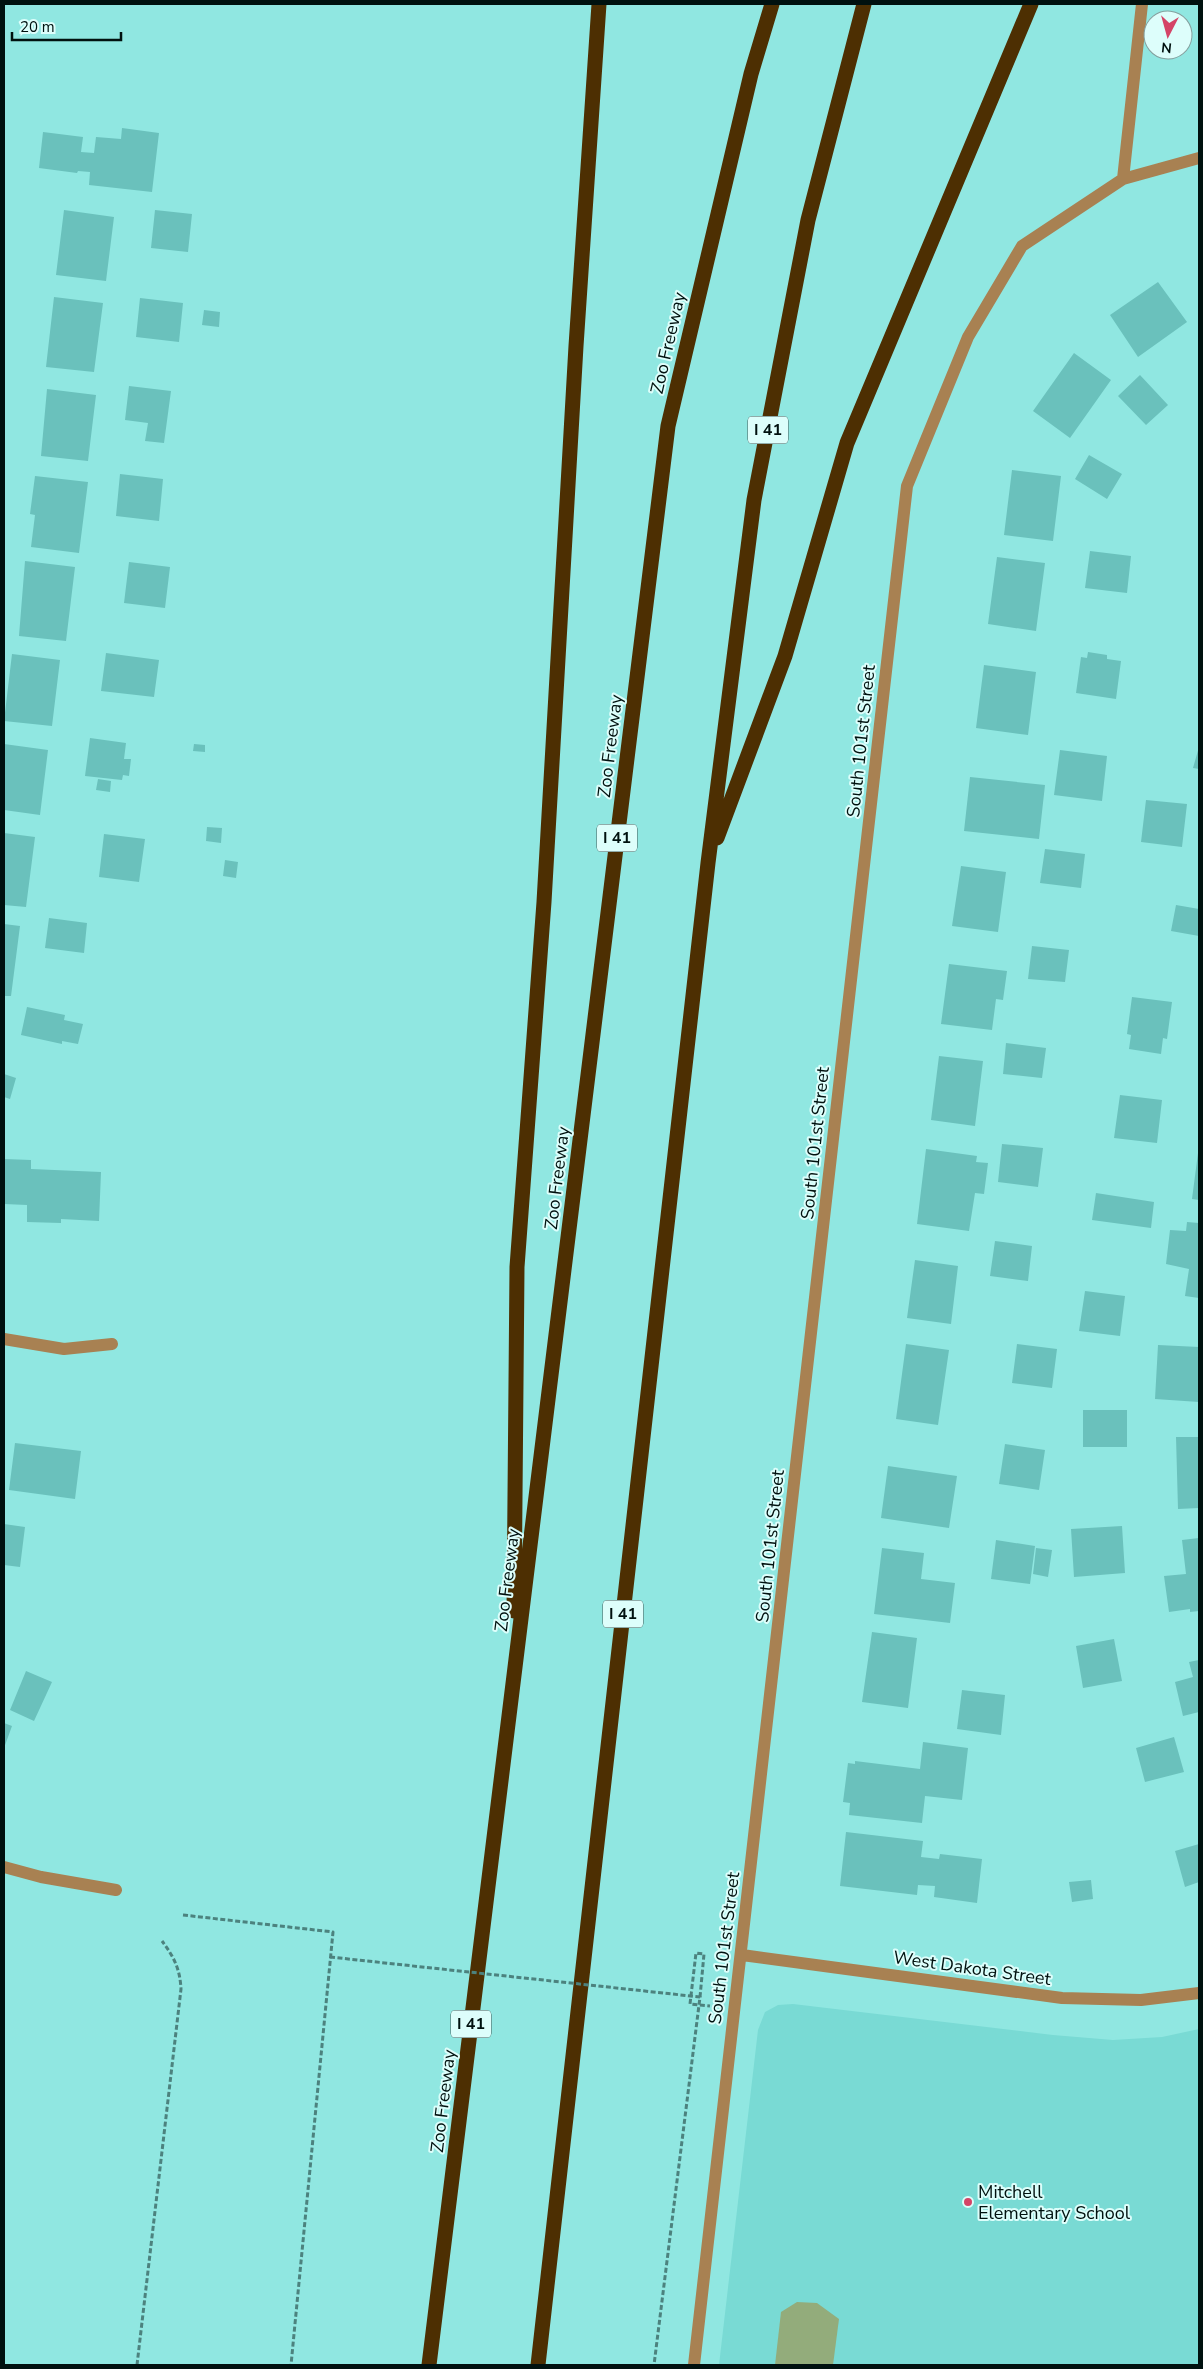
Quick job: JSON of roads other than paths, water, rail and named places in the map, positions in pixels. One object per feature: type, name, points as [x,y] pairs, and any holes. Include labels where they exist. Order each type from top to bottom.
[{"type":"highway","points":[[514,1682],[517,1267],[544,902],[599,4]]},
{"type":"highway","name":"Zoo Freeway","points":[[429,2365],[668,426],[751,74],[772,4]]},
{"type":"highway","name":"I 41","points":[[538,2365],[708,863],[754,500],[808,220],[864,4]]},
{"type":"highway","points":[[708,863],[785,656],[847,443],[1030,4]]},
{"type":"street","points":[[1123,179],[1142,4]]},
{"type":"street","name":"South 101st Street","points":[[694,2365],[722,2099],[742,1954],[907,486],[968,337],[1022,246],[1123,179],[1199,158]]},
{"type":"street","points":[[4,1339],[64,1349],[112,1344]]},
{"type":"street","points":[[4,1867],[41,1877],[116,1890]]},
{"type":"street","name":"West Dakota Street","points":[[742,1954],[1062,1998],[1141,2000],[1199,1994]]},
{"type":"place","name":"Mitchell Elementary School","points":[[968,2202]]}]
